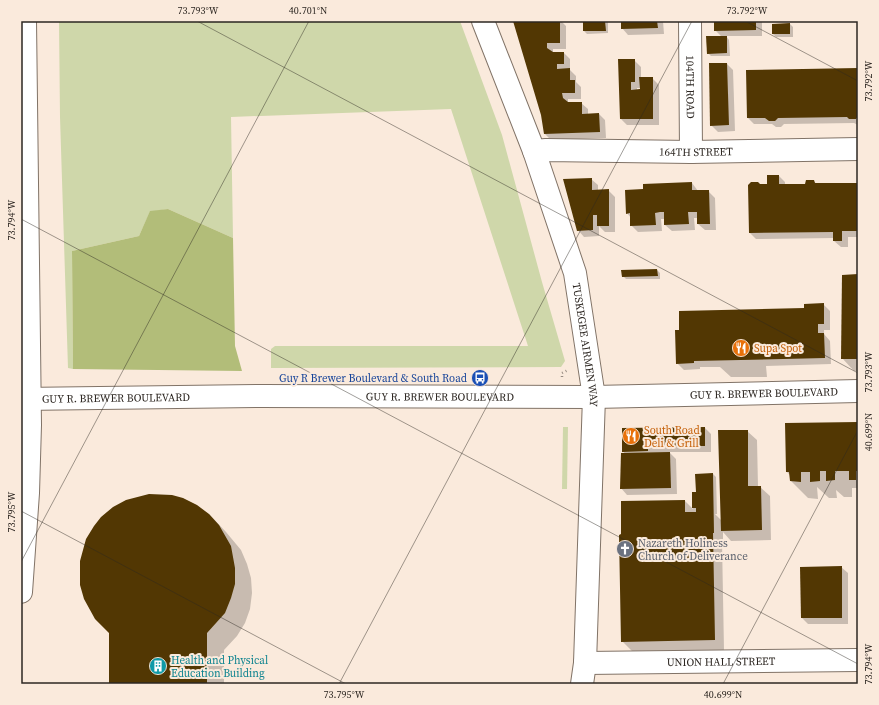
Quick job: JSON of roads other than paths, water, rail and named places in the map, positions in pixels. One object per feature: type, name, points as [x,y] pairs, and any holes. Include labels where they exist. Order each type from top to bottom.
[{"type":"main road","points":[[21,592],[28,493],[25,399],[25,21]]},
{"type":"main road","name":"TUSKEGEE AIRMEN WAY","points":[[483,21],[534,151],[575,273],[594,396],[583,674]]},
{"type":"main road","name":"104TH ROAD","points":[[690,21],[691,152]]},
{"type":"main road","name":"164TH STREET","points":[[534,151],[691,152],[858,149]]},
{"type":"main road","name":"GUY R. BREWER BOULEVARD","points":[[25,399],[260,396],[594,396],[858,391]]},
{"type":"main road","name":"UNION HALL STREET","points":[[583,674],[858,660]]},
{"type":"place","name":"Supa Spot","points":[[741,348]]},
{"type":"place","name":"Guy R Brewer Boulevard & South Road","points":[[480,378]]},
{"type":"place","name":"South Road Deli & Grill","points":[[631,436]]},
{"type":"place","name":"Nazareth Holiness Church of Deliverance","points":[[625,549]]},
{"type":"place","name":"Health and Physical Education Building","points":[[158,666]]}]
